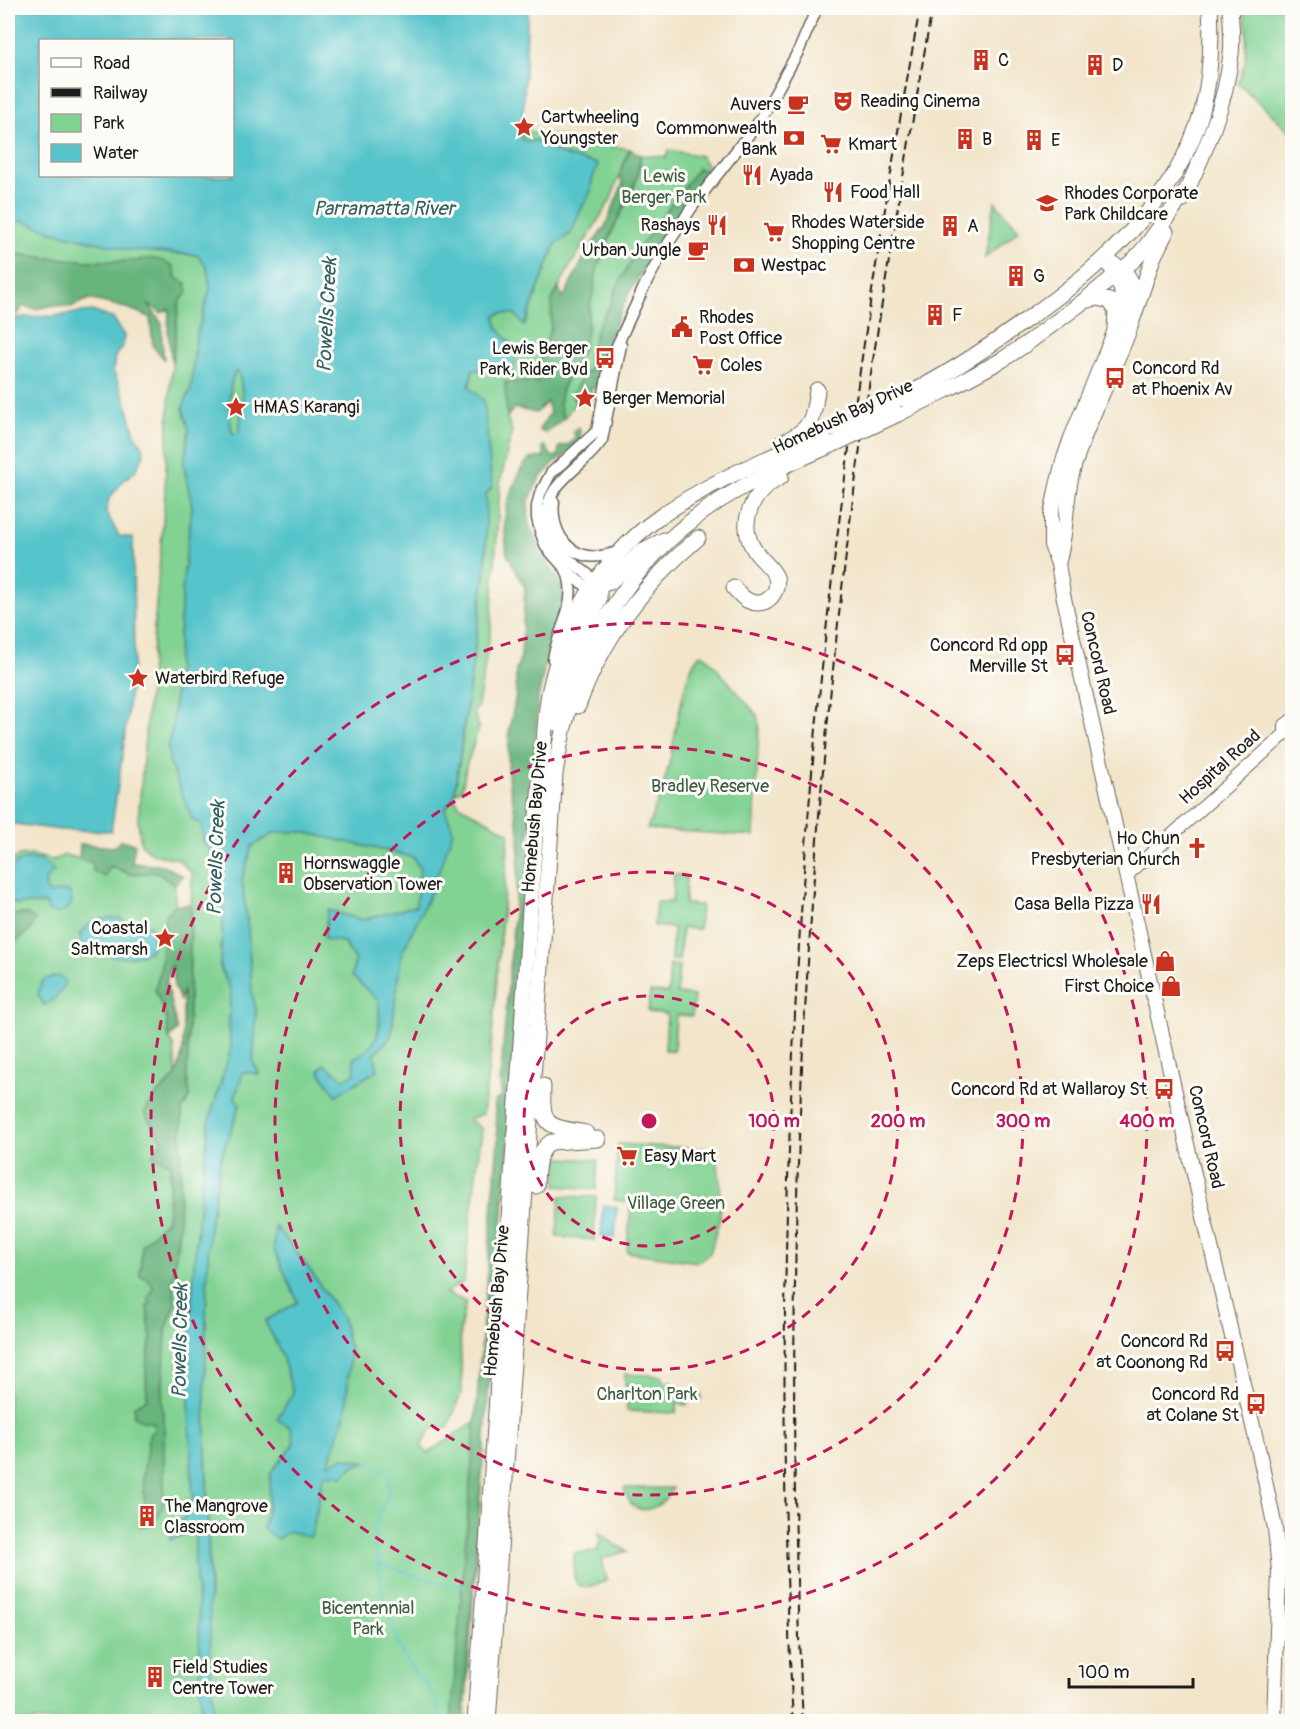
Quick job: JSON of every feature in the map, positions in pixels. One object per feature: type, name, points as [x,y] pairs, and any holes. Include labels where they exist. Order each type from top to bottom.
[{"type":"highway","points":[[1104,259],[1143,218],[1188,149],[1199,120],[1209,72],[1210,8]]},
{"type":"highway","points":[[1131,324],[1153,258],[1207,143],[1223,96],[1231,52],[1230,8]]},
{"type":"highway","points":[[1209,72],[1227,77]]},
{"type":"highway","name":"Homebush Bay Drive","points":[[475,1722],[534,853],[549,692],[565,636],[582,602],[621,551],[656,520],[682,502],[742,471],[836,428],[950,388],[1002,360],[1121,272],[1147,245],[1186,191]]},
{"type":"highway","name":"Homebush Bay Drive","points":[[488,1722],[555,774],[565,720],[591,645],[628,585],[672,537],[695,519],[738,490],[834,444],[899,406],[1038,312],[1104,259]]},
{"type":"highway","points":[[1084,301],[1097,298],[1110,301],[1116,311],[1115,330]]},
{"type":"highway","points":[[682,502],[691,486],[799,434],[811,420],[817,390]]},
{"type":"highway","points":[[734,588],[746,600],[756,603],[770,598],[777,588],[777,579],[773,571],[751,545],[747,526],[749,511],[759,493],[774,481],[801,468],[817,452]]},
{"type":"highway","points":[[555,774],[560,698],[572,655],[599,600],[595,585],[610,582],[646,548],[672,537]]},
{"type":"highway","points":[[552,822],[570,732],[598,658],[619,622],[649,585],[698,538]]},
{"type":"highway","points":[[510,1387],[518,1357],[540,1153],[544,1146],[551,1142],[598,1137],[560,1128],[548,1123],[544,1116],[542,1105],[548,1003],[547,903]]},
{"type":"main road","points":[[1104,259],[1121,272]]},
{"type":"main road","name":"Concord Road","points":[[1058,564],[1063,547],[1065,515],[1073,473],[1134,311],[1130,276],[1121,272],[1120,316],[1063,461],[1051,515],[1050,538],[1058,564],[1126,876],[1277,1535],[1280,1571],[1274,1722]]},
{"type":"main road","name":"Hospital Road","points":[[1126,876],[1289,736],[1285,725],[1293,720]]},
{"type":"street","points":[[595,585],[551,539],[547,509],[550,498],[559,484],[596,449],[609,365],[644,287],[678,228],[709,184],[749,136],[772,102],[799,50],[817,8]]},
{"type":"street","points":[[595,585],[580,582],[552,554],[543,540],[537,518],[538,500],[551,472],[600,434]]},
{"type":"street","points":[[570,473],[557,494],[554,506],[555,524],[563,541],[574,550],[589,556],[603,556],[621,551]]},
{"type":"street","points":[[549,692],[555,646],[571,601],[571,582],[566,569]]},
{"type":"green space","points":[[1244,8],[1292,8],[1292,133],[1238,83],[1245,63],[1247,33]]},
{"type":"green space","points":[[522,130],[629,149],[611,199],[552,300],[551,327],[540,360],[538,382],[505,382],[507,417],[512,431],[500,483],[491,629],[478,705],[474,713],[479,727],[466,767],[462,789],[455,793],[486,566],[484,401],[469,388],[473,369],[498,374],[516,350],[498,329],[495,316],[502,313],[515,314],[525,325],[555,245],[571,233],[591,191],[597,164],[557,153],[536,140],[529,142],[522,139]]},
{"type":"green space","points":[[630,149],[640,155],[635,182],[599,264],[589,307],[584,346],[561,391],[560,400],[564,418],[545,433],[539,430],[550,413],[547,402],[536,413],[514,408],[507,417],[505,382],[538,382],[540,360],[551,327],[552,300],[559,288],[563,298],[590,247],[605,227],[623,183],[619,176]]},
{"type":"green space","name":"Lewis Berger Park","points":[[669,150],[701,156],[708,167],[707,172],[630,291],[609,337],[598,388],[592,387],[589,401],[575,403],[564,418],[559,408],[561,391],[582,350],[596,271],[616,223],[632,193],[640,170],[640,155],[666,157]]},
{"type":"green space","points":[[698,168],[707,172],[630,291],[609,337],[598,388],[592,387],[589,401],[575,403],[572,395],[584,372],[589,372],[590,353],[597,327],[615,291],[636,252]]},
{"type":"green space","points":[[995,202],[1019,230],[985,258]]},
{"type":"green space","name":"Bicentennial Park","points":[[23,221],[87,240],[130,249],[197,255],[207,267],[210,289],[196,338],[191,388],[183,408],[189,429],[184,465],[192,506],[183,581],[173,723],[168,747],[170,764],[181,789],[202,824],[204,844],[215,856],[224,901],[220,967],[231,991],[229,1024],[231,1049],[210,1118],[194,1267],[188,1377],[193,1502],[181,1523],[171,1531],[171,1540],[186,1533],[195,1535],[195,1564],[210,1599],[205,1405],[209,1229],[221,1158],[240,1106],[235,1097],[243,1072],[259,1073],[253,1062],[256,1010],[252,993],[242,880],[252,846],[276,831],[303,832],[413,857],[421,869],[416,906],[362,920],[328,910],[325,939],[343,942],[355,960],[352,976],[378,1000],[380,1018],[378,1034],[370,1047],[354,1058],[356,1074],[391,1036],[401,955],[433,887],[445,809],[454,797],[459,805],[509,833],[491,1049],[483,1114],[469,1119],[482,1129],[464,1281],[446,1293],[466,1302],[460,1329],[462,1391],[448,1428],[431,1429],[421,1446],[428,1453],[486,1414],[465,1721],[8,1721],[8,948],[31,929],[27,914],[8,915],[8,900],[17,904],[47,904],[62,891],[51,894],[46,890],[45,878],[53,872],[19,861],[8,873],[8,864],[18,856],[32,855],[53,860],[65,855],[92,862],[105,876],[109,866],[130,874],[156,872],[175,884],[175,905],[165,916],[161,968],[155,990],[166,1015],[169,1038],[174,1046],[176,1076],[155,1097],[163,1140],[171,1164],[167,1220],[142,1245],[140,1276],[148,1279],[154,1288],[149,1298],[151,1304],[147,1306],[151,1338],[146,1368],[147,1399],[134,1406],[134,1416],[154,1423],[154,1431],[143,1476],[145,1505],[141,1526],[164,1422],[162,1404],[166,1330],[175,1305],[173,1279],[179,1226],[182,1110],[190,1097],[187,1077],[192,873],[178,859],[152,854],[141,844],[138,822],[164,509],[170,386],[179,302],[173,266],[141,259],[137,261],[88,261],[8,253],[8,222]],"holes":[[[324,1065],[344,1080],[356,1074],[336,1095],[320,1071]],[[275,1227],[305,1263],[342,1318],[350,1351],[346,1411],[328,1465],[343,1458],[365,1462],[324,1473],[313,1530],[305,1535],[263,1529],[268,1507],[271,1472],[294,1444],[291,1428],[293,1393],[282,1355],[265,1321],[298,1302],[274,1250]]]},
{"type":"green space","points":[[8,253],[88,261],[151,259],[173,266],[176,278],[186,283],[188,292],[179,302],[172,365],[168,332],[169,309],[161,313],[148,304],[162,324],[164,359],[153,346],[150,317],[130,309],[89,299],[71,307],[54,305],[36,309],[23,306],[18,314],[8,313]]},
{"type":"green space","name":"HMAS Karangi","points":[[235,372],[238,372],[242,394],[239,432],[236,434],[232,433],[229,402]]},
{"type":"green space","points":[[579,427],[581,438],[578,446],[554,463],[539,479],[528,503],[529,525],[562,585],[565,595],[562,609],[552,632],[538,698],[511,1113],[462,1721],[451,1722],[498,1139],[494,1101],[502,1097],[500,1083],[519,855],[519,832],[508,777],[509,732],[516,695],[516,669],[521,658],[525,588],[507,554],[504,522],[508,501],[521,469],[529,459],[545,457],[542,447],[545,446],[553,458],[558,455],[559,447],[570,444],[576,438],[573,431]]},
{"type":"green space","name":"Bradley Reserve","points":[[701,654],[707,657],[757,715],[759,725],[754,836],[647,829],[666,776],[685,688],[695,661]]},
{"type":"green space","points":[[121,840],[135,844],[132,863],[165,866],[183,876],[175,884],[156,872],[130,874],[110,866],[105,877],[93,871],[92,862],[79,859],[80,844],[114,847]]},
{"type":"green space","points":[[674,874],[686,876],[685,904],[701,905],[699,929],[682,928],[679,960],[671,960],[673,928],[654,926],[656,902],[672,902]]},
{"type":"green space","points":[[191,904],[187,1077],[190,1097],[182,1110],[179,1226],[173,1279],[175,1305],[166,1330],[162,1404],[164,1503],[158,1517],[156,1516],[149,1526],[140,1526],[145,1505],[143,1476],[149,1434],[154,1431],[154,1423],[143,1421],[134,1415],[134,1406],[147,1399],[146,1368],[151,1338],[147,1306],[151,1304],[148,1298],[154,1288],[148,1279],[140,1276],[142,1245],[167,1220],[171,1164],[152,1155],[163,1140],[144,1113],[155,1097],[176,1076],[183,1051],[183,990],[180,1000],[174,986],[172,964],[166,982],[177,1030],[169,1039],[166,1015],[155,990],[161,968],[165,916],[175,905]]},
{"type":"green space","points":[[27,914],[35,919],[31,929],[8,948],[8,915]]},
{"type":"green space","points":[[670,965],[679,966],[677,994],[694,996],[692,1016],[676,1015],[674,1051],[665,1050],[667,1014],[648,1012],[650,992],[668,993]]},
{"type":"green space","name":"Village Green","points":[[618,1144],[707,1149],[717,1157],[720,1217],[710,1253],[698,1262],[627,1252],[631,1202],[614,1200]]},
{"type":"green space","points":[[558,1158],[598,1160],[596,1189],[556,1186]]},
{"type":"green space","points":[[560,1196],[596,1197],[594,1240],[557,1237]]},
{"type":"green space","name":"Charlton Park","points":[[625,1374],[663,1376],[663,1382],[673,1383],[672,1391],[701,1393],[701,1400],[688,1399],[687,1405],[677,1404],[676,1413],[627,1411]]},
{"type":"green space","points":[[624,1488],[673,1488],[668,1496],[654,1507],[640,1509],[628,1499]]},
{"type":"green space","points":[[599,1532],[614,1544],[628,1551],[601,1559],[607,1580],[596,1585],[582,1587],[575,1579],[574,1553],[598,1551]]},
{"type":"water","name":"Parramatta River","points":[[8,8],[528,8],[522,139],[529,142],[536,140],[558,153],[598,164],[591,191],[571,233],[555,245],[524,326],[515,314],[502,313],[495,316],[498,329],[516,350],[515,364],[510,375],[473,369],[469,387],[484,401],[492,487],[486,494],[486,566],[454,797],[445,809],[453,831],[433,887],[401,955],[391,1036],[374,1055],[378,1070],[336,1095],[319,1071],[324,1064],[344,1079],[355,1074],[354,1058],[375,1041],[380,1018],[378,1000],[352,976],[355,960],[344,942],[324,939],[328,910],[362,920],[416,906],[420,869],[413,857],[303,832],[276,832],[252,846],[242,880],[252,993],[256,1010],[253,1062],[259,1074],[243,1072],[235,1097],[240,1105],[221,1158],[209,1229],[205,1405],[214,1721],[202,1721],[195,1535],[186,1533],[170,1540],[171,1531],[181,1523],[193,1502],[188,1377],[194,1267],[210,1118],[231,1049],[229,1024],[231,991],[220,967],[224,901],[215,856],[204,844],[201,824],[192,819],[170,764],[168,747],[173,723],[183,581],[192,506],[184,465],[189,429],[183,408],[191,388],[196,338],[210,289],[207,267],[197,255],[130,250],[53,232],[23,221],[8,222]],"holes":[[[235,372],[238,372],[242,409],[239,432],[236,434],[232,433],[229,402],[232,379]]]},
{"type":"water","points":[[92,311],[114,319],[124,336],[123,346],[115,356],[113,371],[124,396],[136,437],[143,446],[144,454],[135,471],[123,481],[109,499],[106,512],[119,536],[133,538],[134,656],[111,831],[61,830],[8,823],[8,318],[55,316]]},
{"type":"water","points":[[40,860],[52,869],[53,872],[45,879],[46,890],[50,894],[70,892],[72,903],[64,911],[56,913],[48,911],[46,904],[17,904],[8,900],[8,873],[19,861]]},
{"type":"water","points":[[120,918],[133,928],[151,925],[153,943],[150,951],[131,957],[115,957],[81,943],[80,935],[93,922]]},
{"type":"water","points":[[59,976],[65,980],[60,992],[44,1005],[38,995],[40,986],[46,979]]},
{"type":"water","points":[[603,1205],[617,1207],[615,1238],[601,1236]]},
{"type":"water","points":[[275,1226],[305,1263],[342,1318],[350,1351],[346,1411],[328,1464],[343,1458],[367,1462],[353,1466],[343,1476],[324,1474],[311,1537],[288,1531],[278,1539],[263,1529],[268,1507],[271,1472],[294,1444],[291,1428],[277,1419],[293,1393],[282,1355],[265,1321],[298,1302],[274,1250]]},
{"type":"waterway","points":[[367,1462],[390,1475],[388,1497],[378,1515],[374,1535],[384,1601],[403,1655],[418,1677],[429,1688],[438,1704],[439,1722]]},
{"type":"waterway","points":[[379,1563],[432,1580],[465,1586]]},
{"type":"railway","points":[[793,1722],[785,1507],[785,1293],[792,1075],[800,924],[819,697],[836,546],[885,209],[920,8]]},
{"type":"railway","points":[[803,1722],[794,1430],[795,1284],[799,1137],[816,845],[846,555],[864,418],[932,8]]},
{"type":"place","name":"C","points":[[981,60]]},
{"type":"place","name":"D","points":[[1095,65]]},
{"type":"place","name":"Reading Cinema","points":[[843,101]]},
{"type":"place","name":"Auvers","points":[[798,104]]},
{"type":"place","name":"Cartwheeling Youngster","points":[[524,127]]},
{"type":"place","name":"Commonwealth Bank","points":[[794,138]]},
{"type":"place","name":"B","points":[[965,139]]},
{"type":"place","name":"E","points":[[1034,140]]},
{"type":"place","name":"Kmart","points":[[831,144]]},
{"type":"place","name":"Ayada","points":[[752,175]]},
{"type":"place","name":"Food Hall","points":[[833,192]]},
{"type":"place","name":"Rhodes Corporate Park Childcare","points":[[1047,203]]},
{"type":"place","name":"Rashays","points":[[717,225]]},
{"type":"place","name":"A","points":[[950,226]]},
{"type":"place","name":"Rhodes Waterside Shopping Centre","points":[[774,232]]},
{"type":"place","name":"Urban Jungle","points":[[698,250]]},
{"type":"place","name":"Westpac","points":[[744,265]]},
{"type":"place","name":"G","points":[[1016,276]]},
{"type":"place","name":"F","points":[[935,315]]},
{"type":"place","name":"Rhodes Post Office","points":[[682,327]]},
{"type":"place","name":"Lewis Berger Park, Rider Bvd","points":[[605,358]]},
{"type":"place","name":"Coles","points":[[703,365]]},
{"type":"place","name":"Concord Rd at Phoenix Av","points":[[1115,378]]},
{"type":"place","name":"Berger Memorial","points":[[585,398]]},
{"type":"place","name":"HMAS Karangi","points":[[236,407]]},
{"type":"place","name":"Concord Rd opp Merville St","points":[[1065,655]]},
{"type":"place","name":"Waterbird Refuge","points":[[138,678]]},
{"type":"place","name":"Ho Chun Presbyterian Church","points":[[1197,848]]},
{"type":"place","name":"Hornswaggle Observation Tower","points":[[286,873]]},
{"type":"place","name":"Casa Bella Pizza","points":[[1151,904]]},
{"type":"place","name":"Coastal Saltmarsh","points":[[165,938]]},
{"type":"place","name":"Zeps Electricsl Wholesale","points":[[1165,961]]},
{"type":"place","name":"First Choice","points":[[1171,986]]},
{"type":"place","name":"Concord Rd at Wallaroy St","points":[[1164,1089]]},
{"type":"place","name":"Easy Mart","points":[[627,1156]]},
{"type":"place","name":"Concord Rd at Coonong Rd","points":[[1225,1351]]},
{"type":"place","name":"Concord Rd at Colane St","points":[[1256,1404]]},
{"type":"place","name":"The Mangrove Classroom","points":[[147,1516]]},
{"type":"place","name":"Field Studies Centre Tower","points":[[155,1677]]},
{"type":"water label","name":"Powells Creek","points":[[327,315]]},
{"type":"water label","name":"Powells Creek","points":[[216,858]]},
{"type":"water label","name":"Powells Creek","points":[[180,1341]]}]
